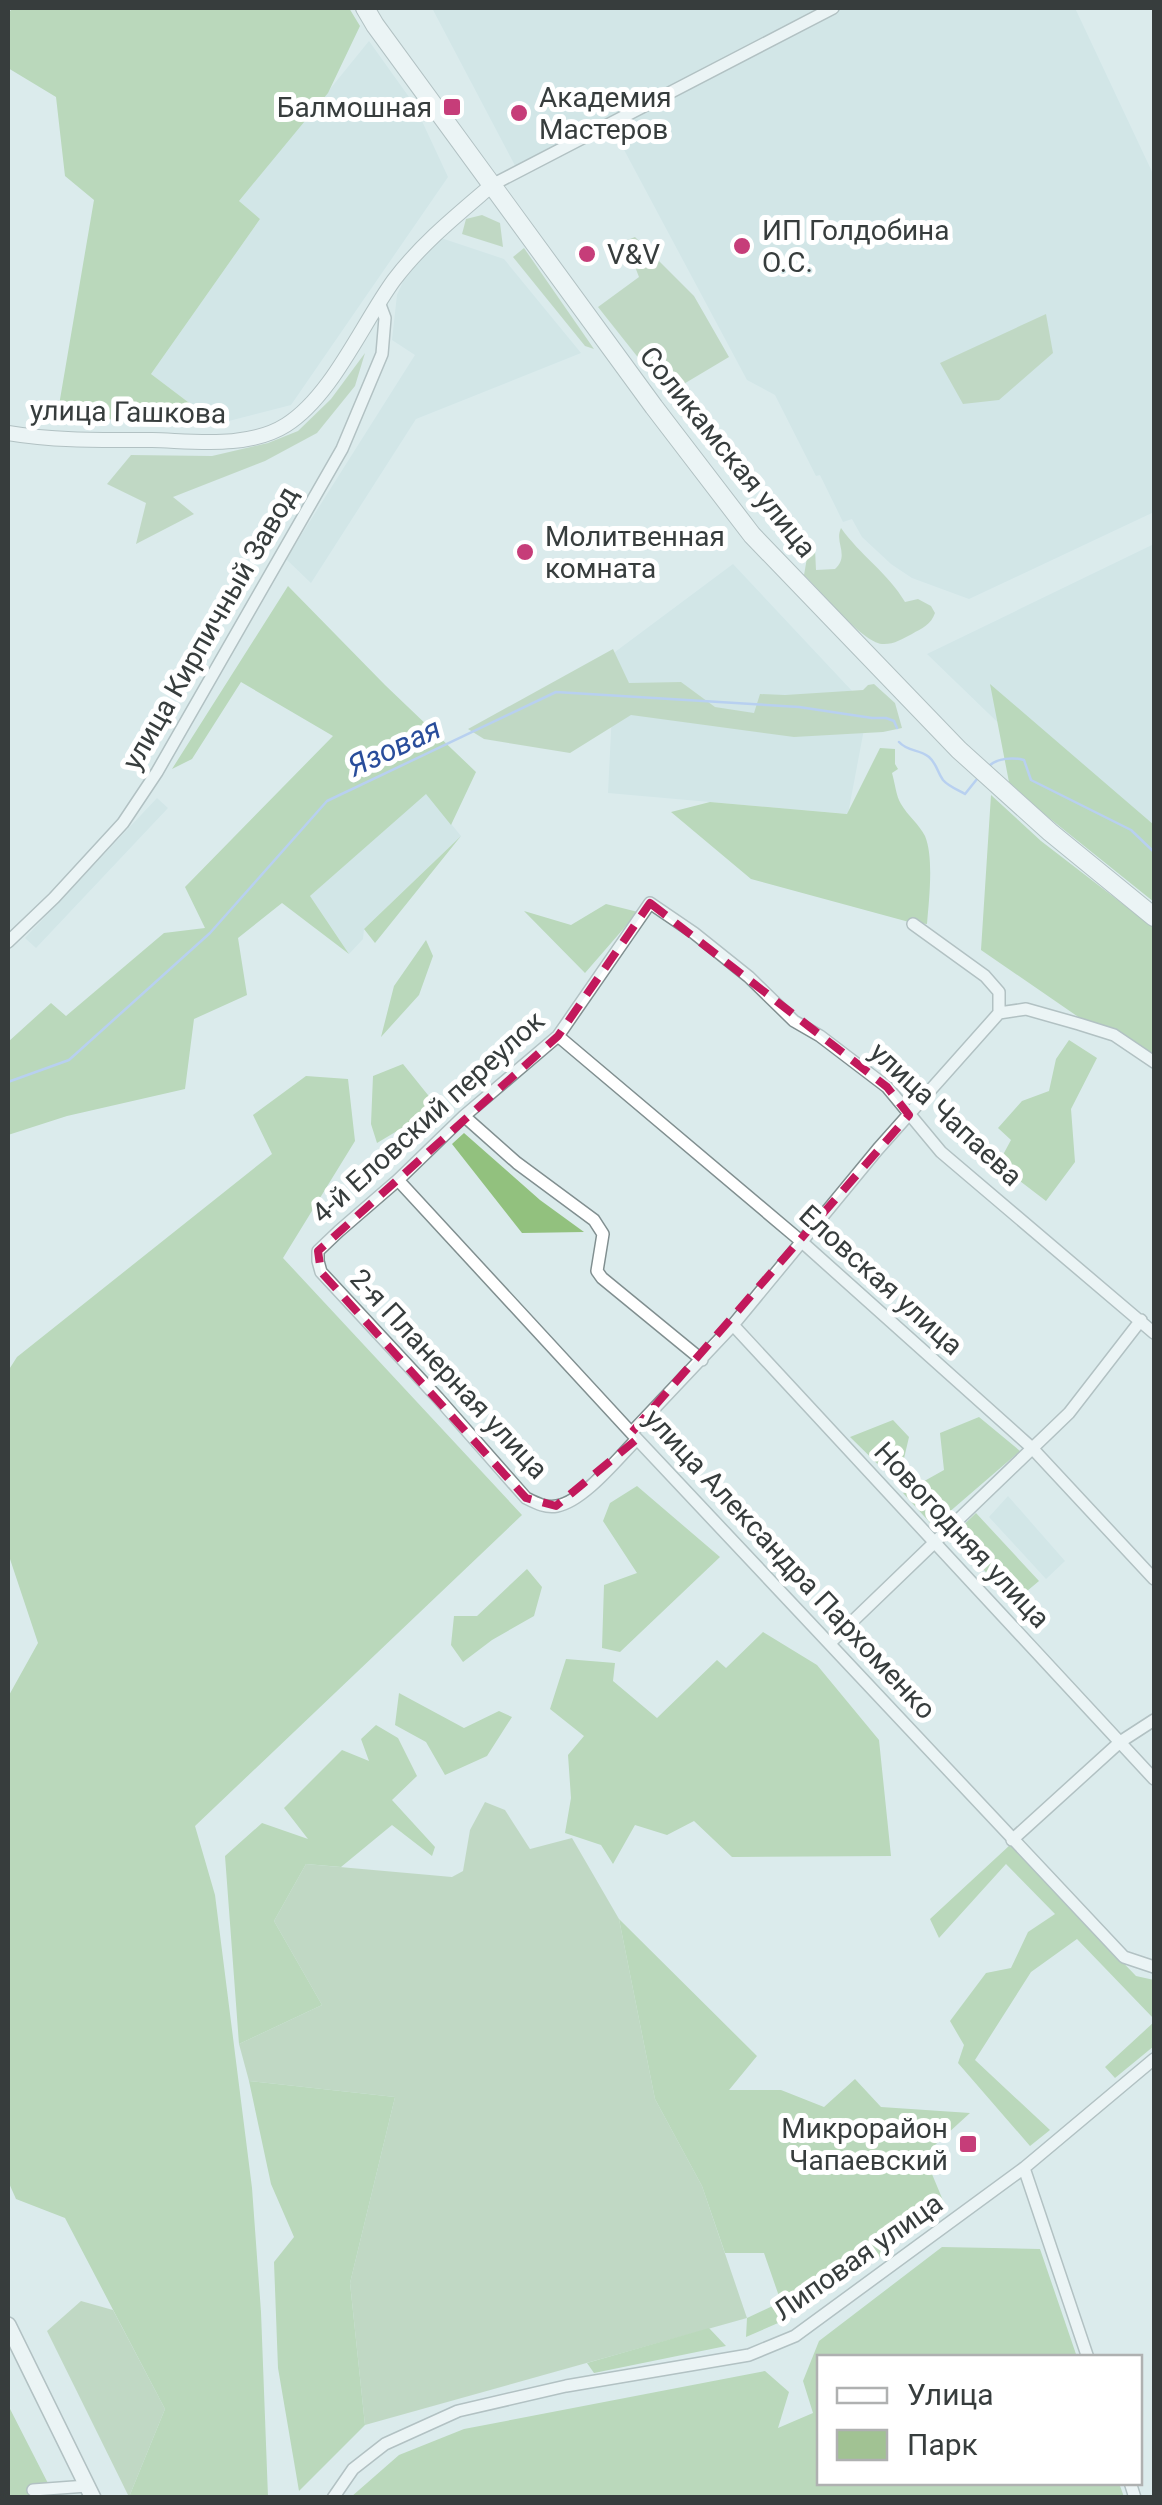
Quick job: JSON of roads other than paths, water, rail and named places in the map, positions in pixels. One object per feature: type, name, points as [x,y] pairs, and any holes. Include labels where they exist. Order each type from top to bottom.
[{"type":"main road","name":"Соликамская улица","points":[[365,8],[654,407],[752,535],[959,750],[1009,797],[1154,916]]},
{"type":"main road","points":[[8,2324],[90,2492]]},
{"type":"street","points":[[492,184],[833,8]]},
{"type":"street","name":"улица Гашкова","points":[[8,434],[72,440],[226,441],[263,435],[287,424],[312,404],[379,302],[424,243],[492,184]]},
{"type":"street","name":"улица Кирпичный Завод","points":[[8,942],[123,822],[157,772],[342,449],[382,354],[385,318],[379,302]]},
{"type":"street","name":"4-й Еловский переулок","points":[[321,1272],[318,1252],[339,1231],[558,1036],[650,903]]},
{"type":"street","name":"улица Чапаева","points":[[650,903],[749,977],[794,1021],[887,1087],[941,1152],[1154,1333]]},
{"type":"street","points":[[913,924],[986,976],[999,992],[999,1013],[1026,1009],[1114,1035],[1154,1062]]},
{"type":"street","name":"2-я Планерная улица","points":[[321,1272],[526,1498],[542,1506],[570,1501],[596,1480],[733,1325],[999,1013]]},
{"type":"street","name":"Еловская улица","points":[[558,1036],[802,1242],[1032,1448],[1154,1579]]},
{"type":"street","points":[[464,1116],[517,1163],[594,1220],[603,1234],[597,1270],[602,1278],[702,1360]]},
{"type":"street","name":"улица Александра Пархоменко","points":[[398,1180],[1124,1957],[1154,1968]]},
{"type":"street","points":[[830,1643],[1069,1413],[1142,1320]]},
{"type":"street","name":"Новогодняя улица","points":[[733,1325],[1154,1779]]},
{"type":"street","points":[[1012,1840],[1120,1742],[1154,1720]]},
{"type":"street","name":"Липовая улица","points":[[333,2498],[353,2468],[385,2444],[458,2411],[566,2386],[748,2355],[794,2336],[1024,2168],[1154,2058]]},
{"type":"street","points":[[1024,2168],[1087,2355]]},
{"type":"street","points":[[33,2490],[90,2492]]},
{"type":"waterway","name":"Язовая","points":[[8,1082],[69,1060],[210,933],[327,801],[556,692],[799,707],[886,718],[894,721],[897,728]]},
{"type":"waterway","name":"Язовая","points":[[899,742],[929,757],[945,782],[965,794],[977,779]]},
{"type":"waterway","name":"Язовая","points":[[989,766],[1005,759],[1024,760],[1031,780],[1131,830],[1154,852]]},
{"type":"place","name":"Балмошная","points":[[452,107]]},
{"type":"place","name":"Академия Мастеров","points":[[519,113]]},
{"type":"place","name":"ИП Голдобина О.С.","points":[[742,246]]},
{"type":"place","name":"V&V","points":[[587,254]]},
{"type":"place","name":"Молитвенная комната","points":[[525,552]]},
{"type":"place","name":"Микрорайон Чапаевский","points":[[968,2144]]}]
